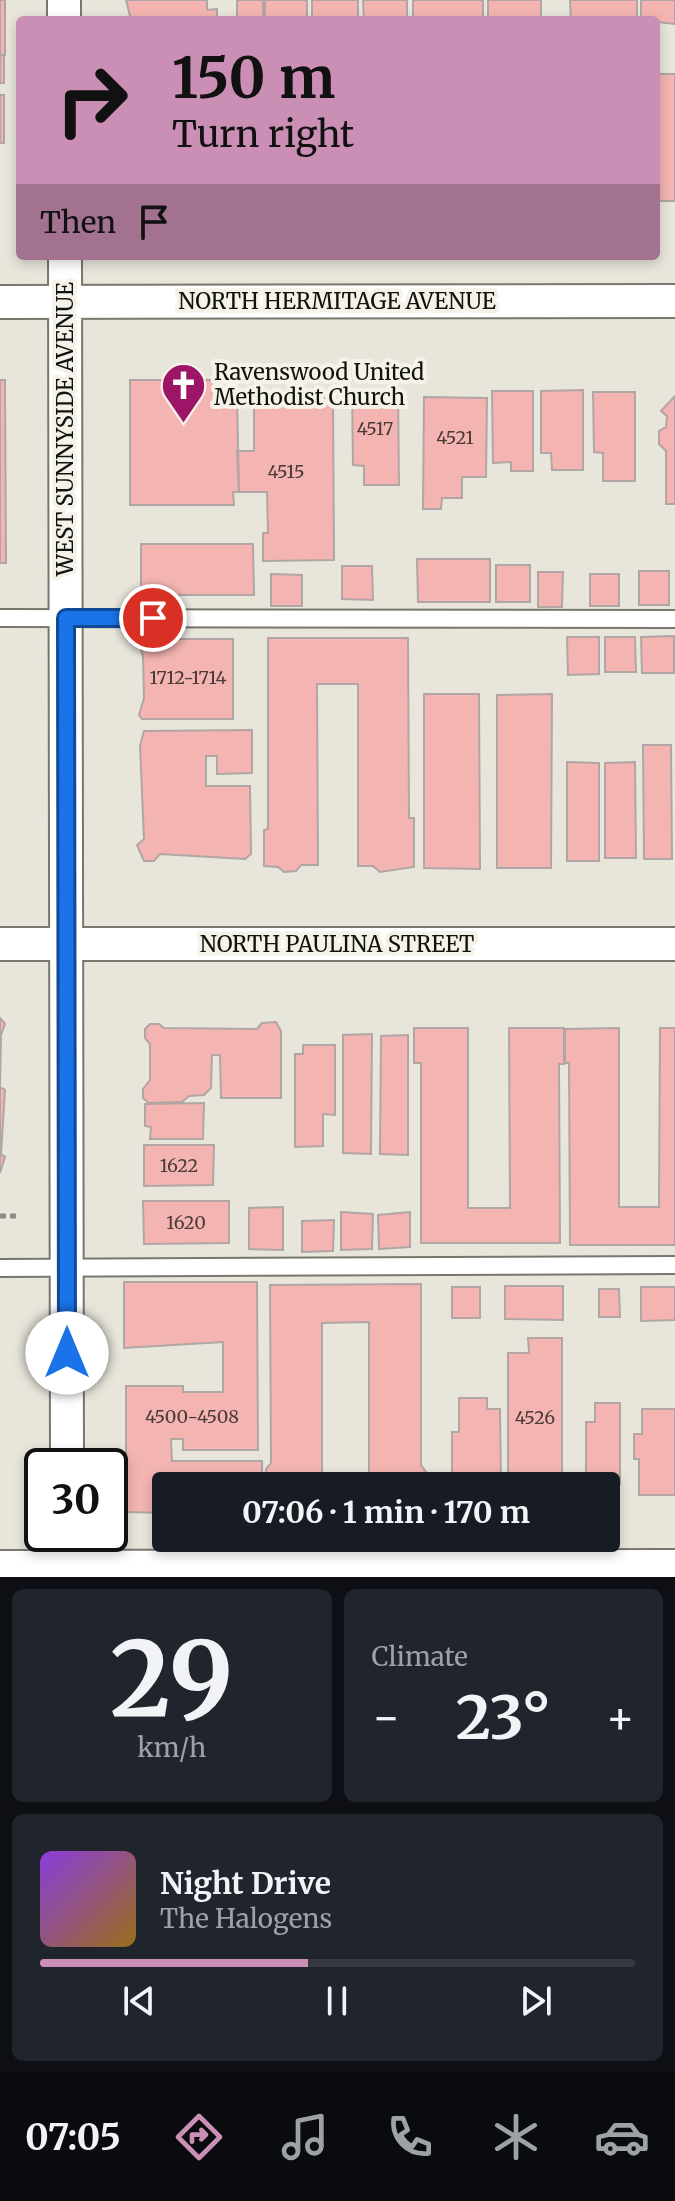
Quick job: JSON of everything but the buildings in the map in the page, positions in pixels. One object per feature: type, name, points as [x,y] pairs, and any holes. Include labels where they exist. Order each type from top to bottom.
[{"type":"main road","points":[[0,1573],[67,1561],[675,1572]]},
{"type":"street","name":"WEST SUNNYSIDE AVENUE","points":[[65,260],[67,1448]]},
{"type":"street","name":"NORTH HERMITAGE AVENUE","points":[[0,302],[675,301]]},
{"type":"street","name":"NORTH PAULINA STREET","points":[[0,944],[675,944]]},
{"type":"lane","points":[[0,618],[675,619]]},
{"type":"lane","points":[[0,1268],[675,1265]]},
{"type":"path","points":[[0,1216],[18,1216]]},
{"type":"place","name":"Ravenswood United Methodist Church","points":[[183,424]]},
{"type":"route","points":[[67,1353],[66,618],[153,618]]}]
